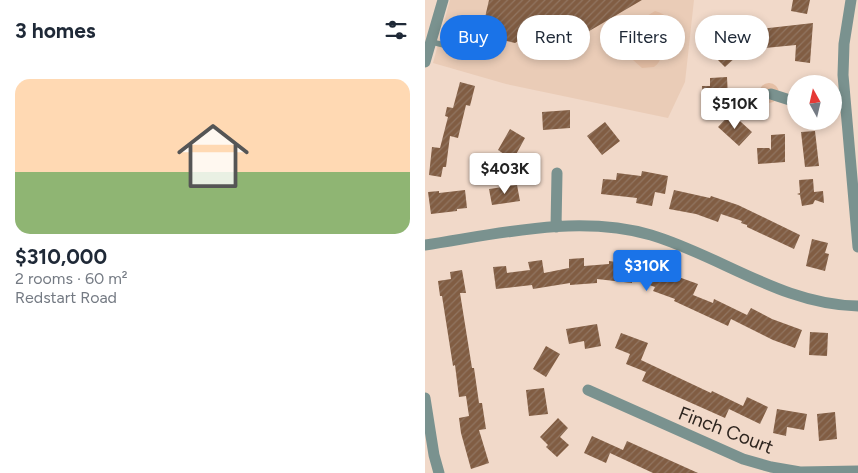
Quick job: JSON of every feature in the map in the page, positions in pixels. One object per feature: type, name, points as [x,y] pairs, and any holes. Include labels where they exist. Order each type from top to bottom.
[{"type":"street","points":[[425,62],[443,0]]},
{"type":"street","points":[[842,75],[844,44],[851,0]]},
{"type":"street","points":[[771,94],[787,99]]},
{"type":"street","points":[[843,130],[858,248]]},
{"type":"street","points":[[556,227],[557,173]]},
{"type":"street","points":[[425,245],[556,227],[599,226],[649,234],[700,253],[793,294],[833,305],[858,306]]},
{"type":"street","name":"Finch Court","points":[[589,390],[743,459],[771,467],[800,472],[858,471]]},
{"type":"street","points":[[425,398],[434,455],[439,473]]},
{"type":"lane","points":[[432,42],[440,44]]},
{"type":"shaded area","points":[[450,0],[694,0],[685,82],[668,118],[506,84],[433,63],[440,37],[440,60],[507,60],[507,15],[446,15]]},
{"type":"shaded area","points":[[655,11],[664,15],[648,15]]},
{"type":"shaded area","points":[[633,60],[659,60],[654,67],[642,68]]},
{"type":"shaded area","points":[[769,83],[776,86],[779,93],[776,100],[769,103],[762,100],[759,93],[762,86]]},
{"type":"building","points":[[489,0],[642,0],[616,15],[600,15],[600,25],[590,31],[590,15],[517,15],[517,42],[515,43],[507,41],[507,15],[486,15]]},
{"type":"building","points":[[793,0],[810,0],[807,14],[791,11]]},
{"type":"building","points":[[813,23],[810,63],[795,61],[796,45],[769,48],[769,28]]},
{"type":"building","points":[[718,60],[733,60],[725,67]]},
{"type":"building","points":[[727,77],[728,97],[714,98],[725,108],[710,109],[709,98],[703,98],[702,86],[710,86],[710,78]]},
{"type":"building","points":[[460,82],[475,86],[470,106],[466,105],[458,138],[450,136],[446,167],[443,167],[441,177],[429,175],[432,147],[440,148],[448,117],[445,116],[447,107],[453,108]]},
{"type":"building","points":[[570,110],[570,128],[543,130],[542,112]]},
{"type":"building","points":[[731,113],[752,132],[739,146],[718,127]]},
{"type":"building","points":[[605,122],[620,141],[602,155],[587,136]]},
{"type":"building","points":[[510,129],[525,138],[513,160],[498,150]]},
{"type":"building","points":[[815,131],[819,166],[805,167],[801,132]]},
{"type":"building","points":[[785,134],[785,162],[758,164],[757,148],[769,148],[771,150],[771,135]]},
{"type":"building","points":[[642,171],[668,176],[665,194],[655,192],[652,206],[636,203],[637,198],[601,194],[603,179],[616,180],[617,173],[641,176]]},
{"type":"building","points":[[813,179],[814,192],[823,191],[824,203],[815,200],[813,204],[802,206],[800,195],[797,194],[800,193],[799,180]]},
{"type":"building","points":[[517,185],[520,201],[492,205],[489,189]]},
{"type":"building","points":[[465,190],[467,208],[431,214],[428,192],[439,191],[439,193]]},
{"type":"building","points":[[674,190],[710,198],[711,196],[738,205],[800,235],[794,249],[747,227],[747,225],[741,223],[742,221],[721,214],[718,222],[696,214],[669,209]]},
{"type":"building","points":[[812,239],[828,243],[825,253],[829,254],[825,271],[806,266]]},
{"type":"building","points":[[584,258],[584,266],[609,264],[609,261],[637,262],[698,284],[693,295],[713,303],[714,299],[747,315],[751,308],[772,319],[802,330],[795,348],[773,340],[731,319],[728,326],[674,301],[675,299],[653,291],[655,287],[632,279],[632,283],[597,279],[597,283],[570,285],[570,283],[533,289],[532,285],[496,289],[493,267],[506,266],[507,273],[530,270],[528,262],[542,260],[544,273],[569,268],[569,259]]},
{"type":"building","points":[[462,270],[466,293],[460,293],[472,368],[474,368],[479,403],[482,403],[486,429],[479,430],[489,463],[471,469],[459,418],[469,416],[466,396],[459,397],[455,365],[453,366],[438,281],[451,279],[450,272]]},
{"type":"building","points":[[597,324],[601,346],[585,349],[584,341],[569,344],[566,329]]},
{"type":"building","points":[[810,332],[828,333],[827,356],[809,355]]},
{"type":"building","points":[[621,333],[648,343],[641,360],[743,406],[747,397],[768,407],[760,424],[729,409],[725,418],[642,381],[646,372],[626,364],[630,354],[615,348]]},
{"type":"building","points":[[546,346],[560,354],[546,377],[533,369]]},
{"type":"building","points":[[544,388],[548,414],[529,416],[526,390]]},
{"type":"building","points":[[777,409],[807,414],[804,430],[787,427],[786,436],[773,433]]},
{"type":"building","points":[[835,412],[837,439],[819,441],[817,414]]},
{"type":"building","points":[[558,418],[568,428],[560,437],[569,445],[557,457],[546,447],[548,445],[540,437]]},
{"type":"building","points":[[592,436],[623,450],[627,441],[698,473],[653,473],[610,453],[606,463],[584,453]]}]
